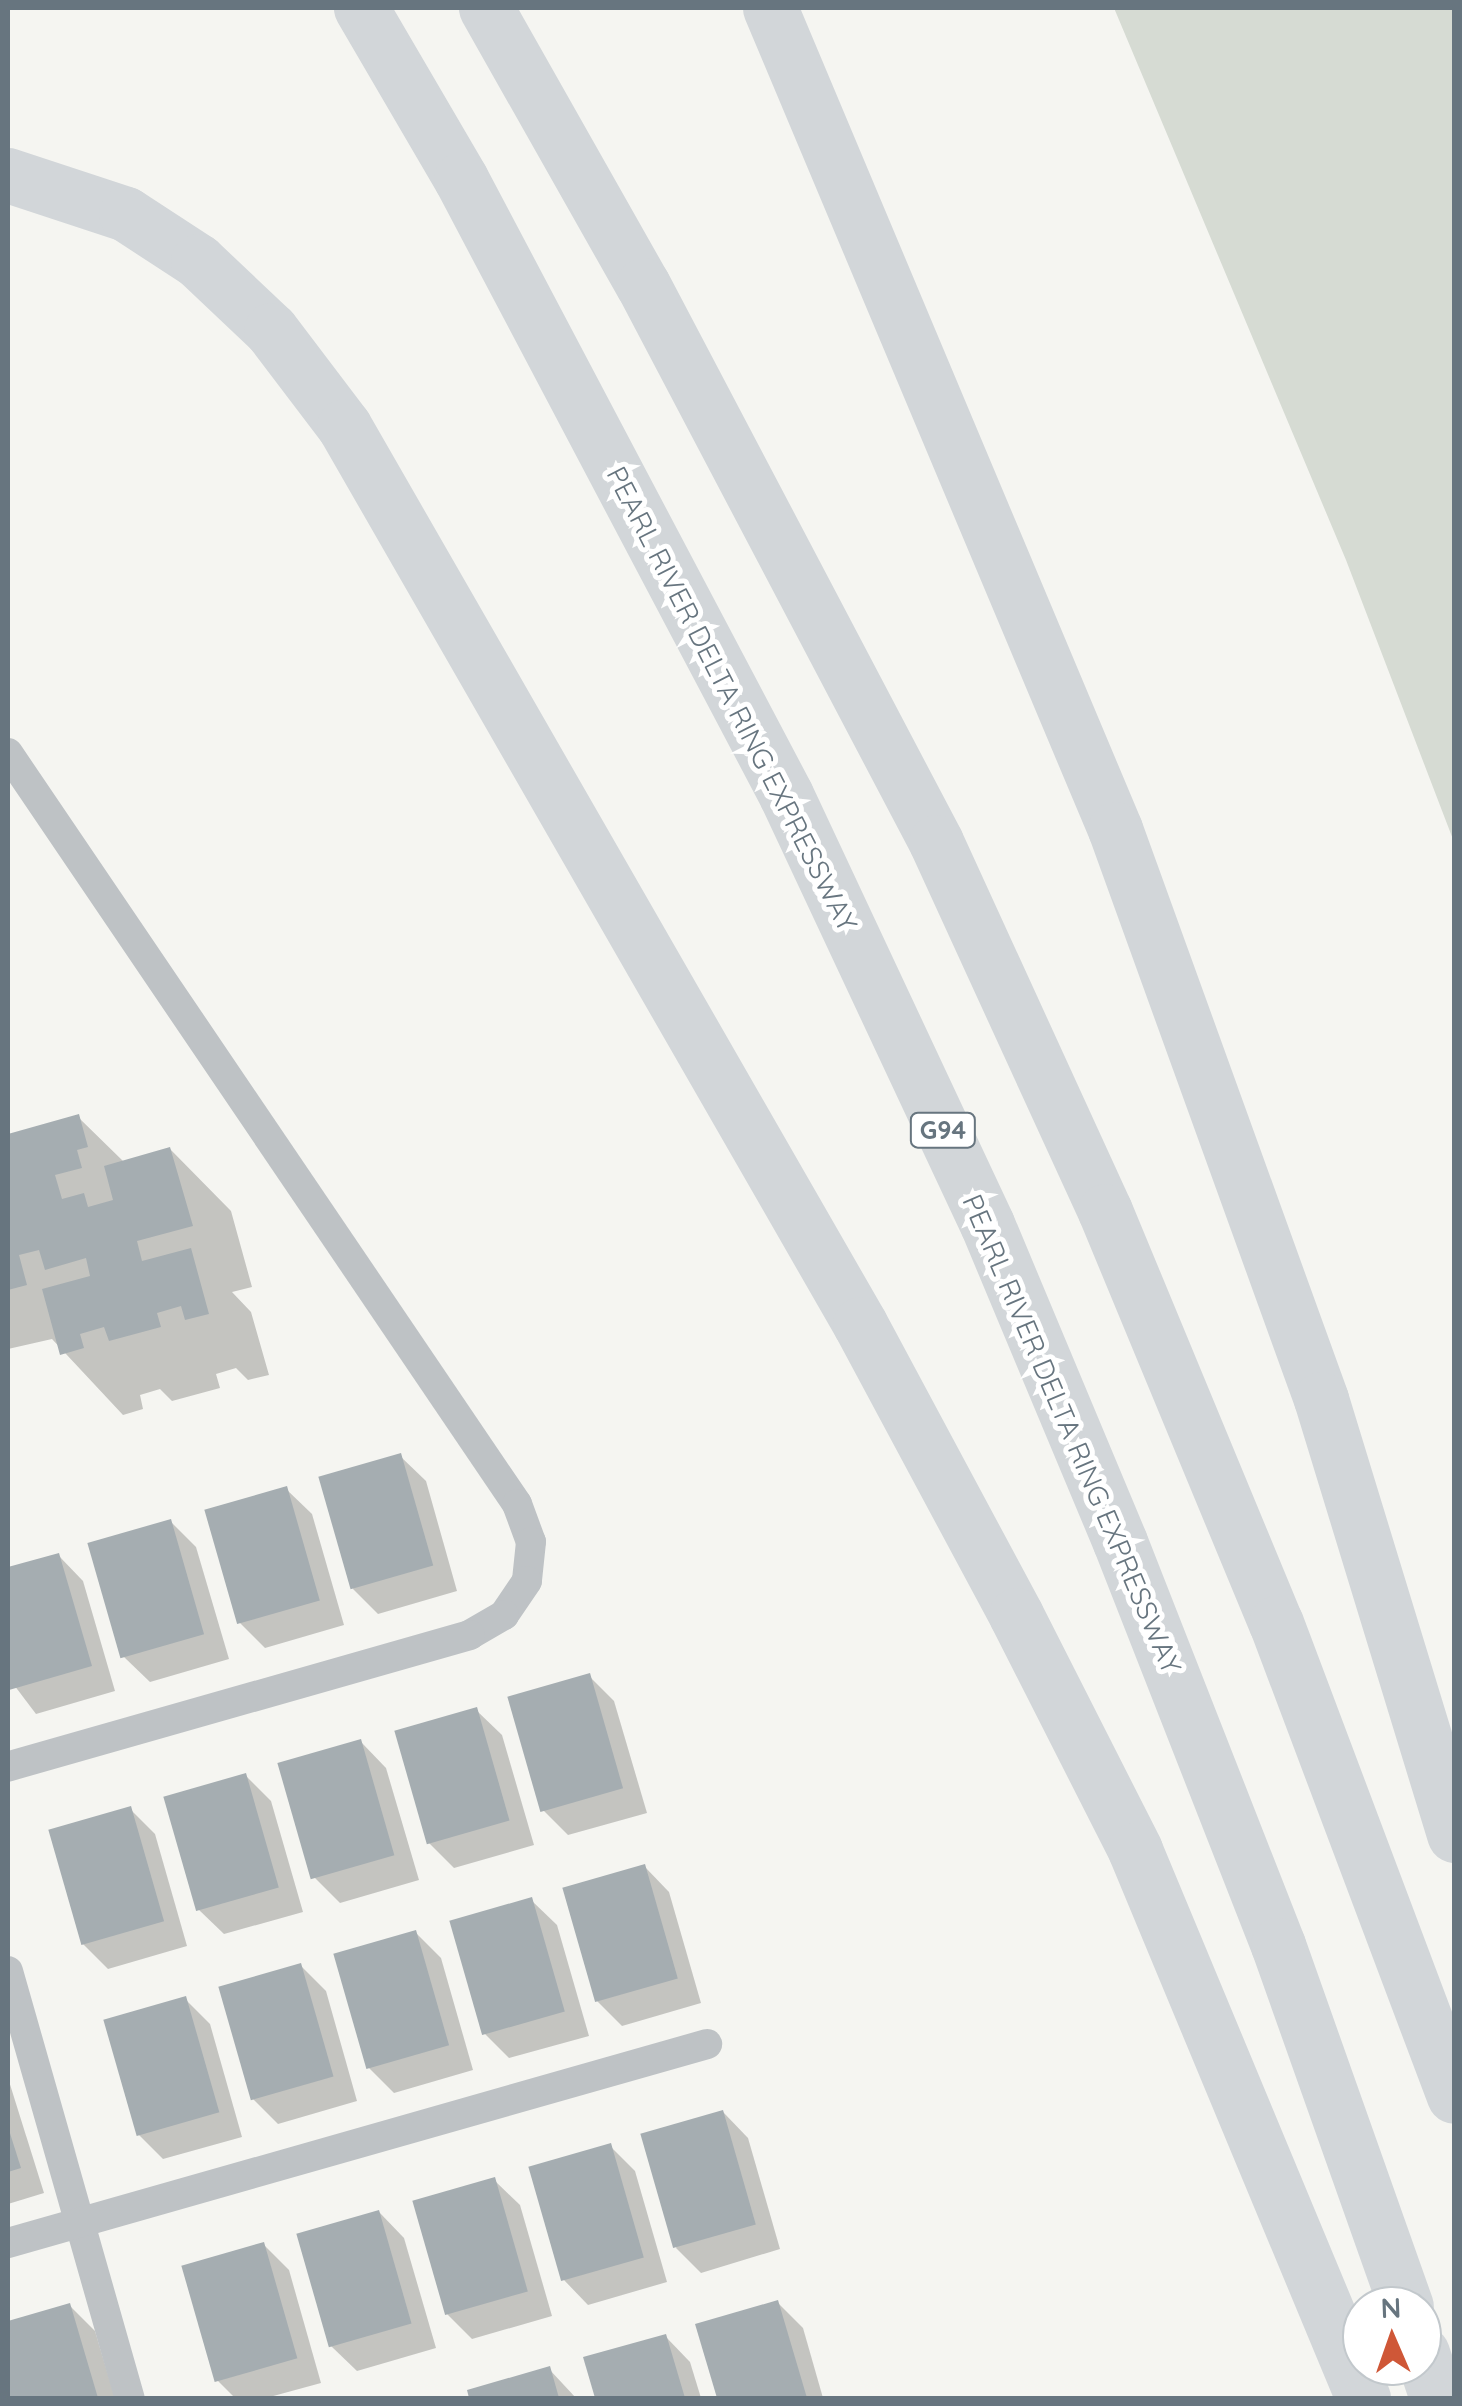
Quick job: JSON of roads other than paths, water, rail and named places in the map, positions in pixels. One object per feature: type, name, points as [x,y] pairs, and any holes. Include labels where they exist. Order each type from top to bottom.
[{"type":"highway","name":"PEARL RIVER DELTA RING EXPRESSWAY","points":[[361,8],[461,178],[786,794],[987,1224],[1264,1908],[1399,2286]]},
{"type":"highway","points":[[486,8],[643,285],[936,842],[1105,1210],[1276,1623],[1454,2096]]},
{"type":"highway","points":[[770,8],[1122,848],[1321,1399],[1454,1835]]},
{"type":"highway","points":[[8,175],[126,214],[198,261],[271,330],[344,426],[860,1324],[1016,1615],[1135,1850],[1363,2398]]},
{"type":"lane","points":[[8,752],[517,1504],[531,1542],[527,1582],[504,1615],[470,1635],[8,1767]]},
{"type":"lane","points":[[8,1972],[130,2398]]},
{"type":"lane","points":[[8,2243],[706,2044]]}]
